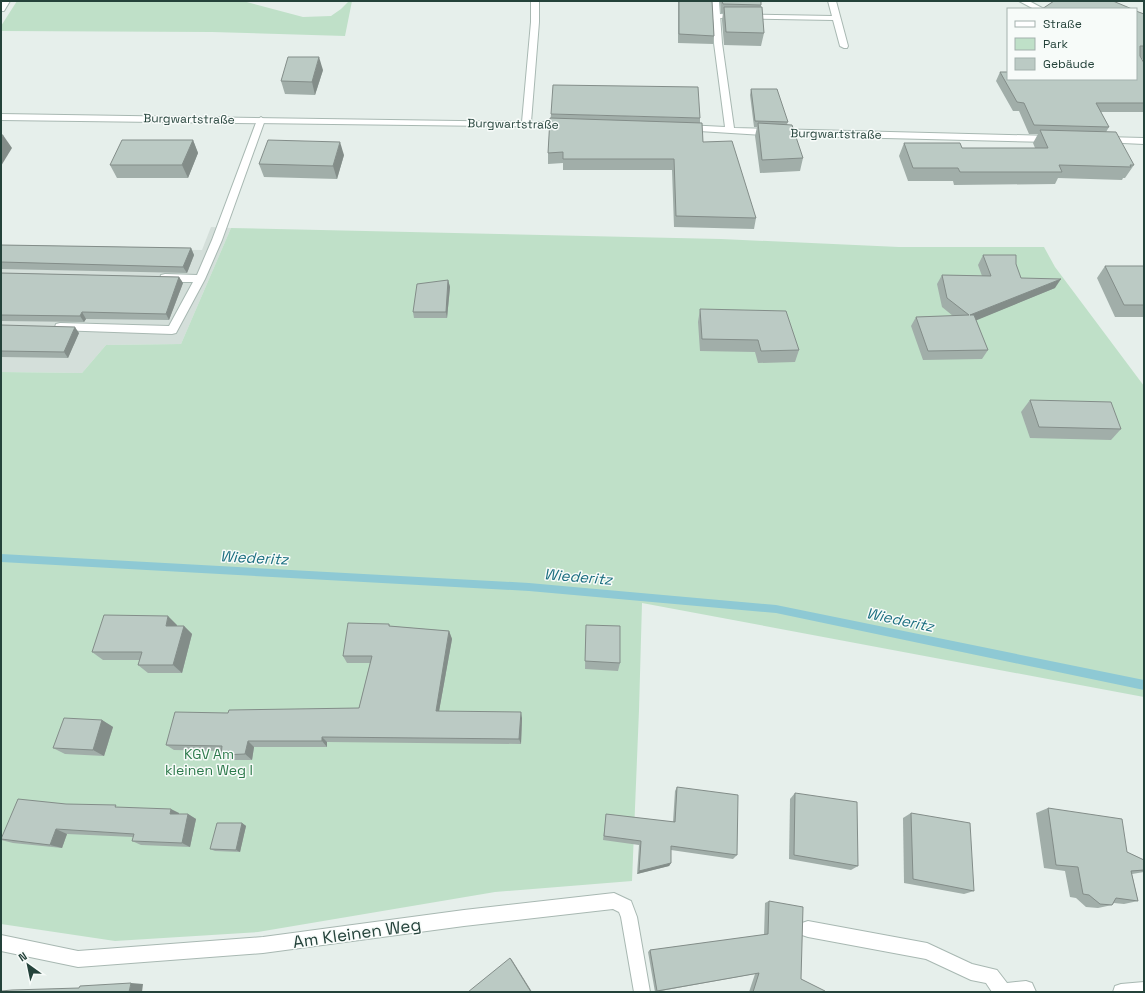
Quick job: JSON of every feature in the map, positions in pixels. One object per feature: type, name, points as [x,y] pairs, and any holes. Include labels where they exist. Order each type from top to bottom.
[{"type":"street","points":[[1,9],[6,1]]},
{"type":"street","points":[[526,124],[535,22],[535,1]]},
{"type":"street","points":[[715,1],[718,43],[730,130]]},
{"type":"street","points":[[832,1],[844,46]]},
{"type":"street","points":[[1023,1],[1038,8]]},
{"type":"street","points":[[716,16],[836,18]]},
{"type":"street","name":"Burgwartstraße","points":[[1,117],[526,124],[573,126]]},
{"type":"street","points":[[48,327],[172,330],[200,279],[217,240],[261,120]]},
{"type":"street","name":"Burgwartstraße","points":[[675,128],[777,133],[1059,139]]},
{"type":"street","points":[[1098,140],[1144,141]]},
{"type":"street","points":[[152,278],[200,279]]},
{"type":"street","name":"Am Kleinen Weg","points":[[1,943],[78,960],[263,945],[464,918],[614,901],[625,907],[629,918],[642,992]]},
{"type":"street","points":[[808,929],[927,950],[971,972],[991,976],[1002,991],[1026,989],[1028,992]]},
{"type":"street","points":[[1121,992],[1144,990]]},
{"type":"shaded area","points":[[211,227],[231,228],[181,344],[106,345],[82,373],[1,372],[1,247],[202,250]]},
{"type":"green space","points":[[17,1],[243,1],[303,17],[331,16],[349,1],[352,1],[345,36],[212,32],[1,31],[1,26]]},
{"type":"green space","name":"KGV Am kleinen Weg I","points":[[231,228],[721,239],[899,247],[1044,247],[1055,267],[1144,386],[1144,697],[642,603],[632,881],[495,892],[258,932],[115,941],[1,924],[1,372],[82,373],[106,345],[181,344]]},
{"type":"building","points":[[679,1],[712,1],[714,36],[679,34]]},
{"type":"building","points":[[722,1],[761,1],[761,5],[723,4]]},
{"type":"building","points":[[1054,1],[1113,1],[1130,8],[1044,8]]},
{"type":"building","points":[[724,7],[762,7],[764,33],[726,32]]},
{"type":"building","points":[[1137,11],[1144,14],[1144,46],[1140,46],[1140,56],[1144,63],[1144,103],[1096,103],[1109,127],[1034,125],[1024,103],[1017,102],[1000,72],[1007,72],[1007,80],[1137,80]]},
{"type":"building","points":[[288,57],[319,57],[312,82],[281,81]]},
{"type":"building","points":[[553,85],[698,87],[700,118],[551,114]]},
{"type":"building","points":[[751,89],[777,89],[788,122],[755,121]]},
{"type":"building","points":[[550,118],[702,123],[703,142],[732,141],[756,218],[676,216],[674,159],[563,159],[563,152],[548,153]]},
{"type":"building","points":[[758,123],[792,125],[803,158],[762,160]]},
{"type":"building","points":[[1040,130],[1116,132],[1134,165],[1130,165],[1131,167],[1059,165],[1062,172],[960,172],[958,168],[913,168],[904,143],[960,143],[962,148],[1048,148]]},
{"type":"building","points":[[122,140],[193,140],[182,165],[110,165]]},
{"type":"building","points":[[268,140],[340,142],[333,166],[259,164]]},
{"type":"building","points":[[1,245],[191,248],[183,267],[1,262]]},
{"type":"building","points":[[983,255],[1016,255],[1016,264],[1021,278],[1061,279],[970,315],[974,315],[988,350],[928,351],[916,317],[969,315],[947,298],[942,275],[991,276]]},
{"type":"building","points":[[1105,266],[1144,266],[1144,305],[1124,305]]},
{"type":"building","points":[[1,273],[179,277],[166,314],[82,312],[80,316],[1,315]]},
{"type":"building","points":[[448,280],[446,312],[413,312],[417,284]]},
{"type":"building","points":[[700,309],[786,311],[799,350],[761,351],[758,340],[702,339]]},
{"type":"building","points":[[1,325],[75,327],[64,352],[1,351]]},
{"type":"building","points":[[1030,400],[1111,402],[1121,429],[1039,427]]},
{"type":"building","points":[[104,615],[168,616],[166,626],[184,626],[173,665],[138,665],[142,652],[92,652]]},
{"type":"building","points":[[348,623],[389,624],[389,626],[449,631],[436,711],[521,712],[519,739],[322,737],[322,741],[248,741],[245,754],[221,755],[222,746],[166,745],[175,712],[228,713],[229,710],[359,708],[372,656],[343,656]]},
{"type":"building","points":[[586,625],[620,626],[620,663],[585,661]]},
{"type":"building","points":[[64,718],[102,720],[93,750],[53,748]]},
{"type":"building","points":[[677,787],[738,795],[737,855],[671,846],[671,863],[639,871],[641,841],[604,836],[606,814],[675,822]]},
{"type":"building","points":[[795,793],[857,802],[858,866],[794,855]]},
{"type":"building","points":[[18,799],[66,804],[116,805],[115,807],[171,809],[170,814],[188,814],[182,843],[132,841],[134,834],[56,829],[50,845],[1,839]]},
{"type":"building","points":[[1048,808],[1122,819],[1127,852],[1144,860],[1144,870],[1131,871],[1138,901],[1116,898],[1112,905],[1100,904],[1089,895],[1083,894],[1078,867],[1056,865]]},
{"type":"building","points":[[911,813],[970,823],[974,891],[913,879]]},
{"type":"building","points":[[217,823],[242,823],[236,850],[210,849]]},
{"type":"building","points":[[769,901],[803,907],[801,979],[825,992],[753,992],[759,973],[657,991],[650,950],[768,934]]},
{"type":"building","points":[[510,958],[531,992],[468,992]]},
{"type":"building","points":[[131,983],[129,992],[1,992],[12,990],[79,988],[80,986]]},
{"type":"waterway","name":"Wiederitz","points":[[1,558],[529,587],[776,609],[1144,685]]}]
